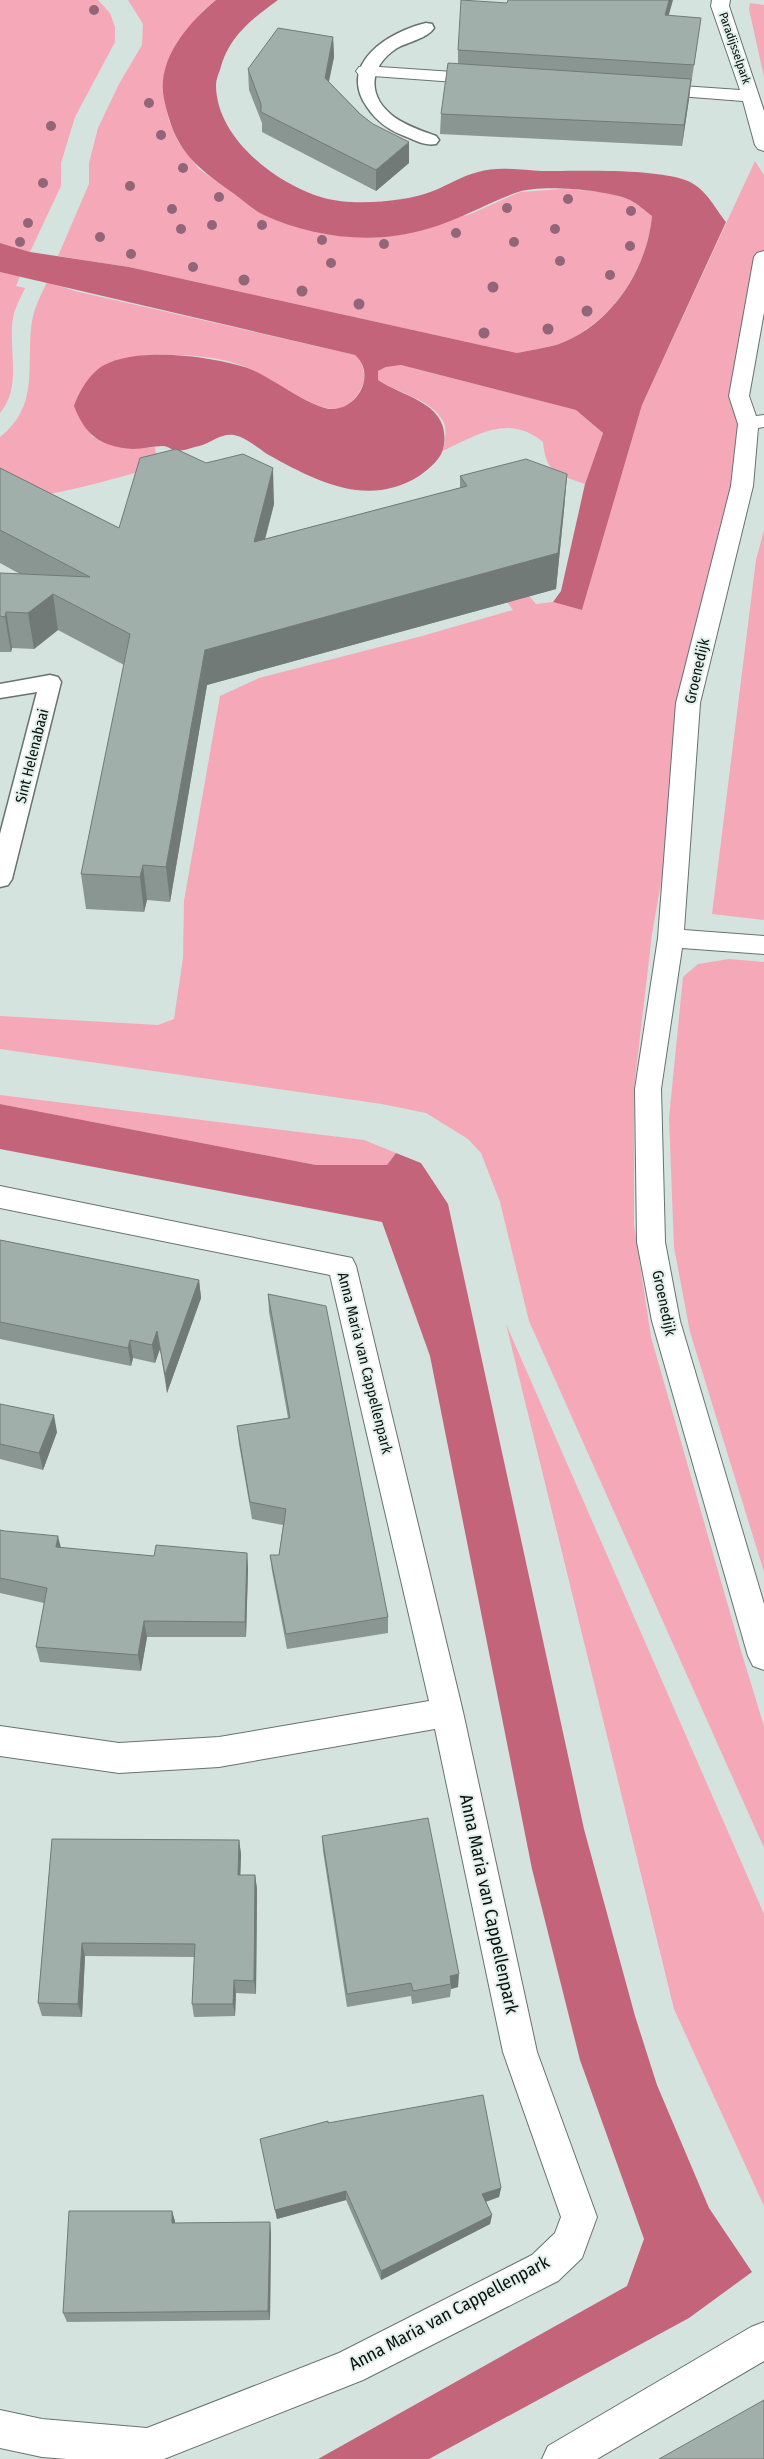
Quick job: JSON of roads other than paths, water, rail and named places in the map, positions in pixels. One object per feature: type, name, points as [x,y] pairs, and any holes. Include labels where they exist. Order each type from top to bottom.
[{"type":"street","name":"Paradijsselpark","points":[[721,0],[720,6],[751,96],[764,145]]},
{"type":"street","points":[[365,71],[504,80]]},
{"type":"street","name":"Paradijsselpark","points":[[632,88],[751,96]]},
{"type":"street","points":[[756,422],[739,396],[764,257]]},
{"type":"street","name":"Groenedijk","points":[[756,422],[688,703],[671,938],[648,1089],[651,1242],[666,1321],[764,1656]]},
{"type":"street","points":[[671,938],[764,945]]},
{"type":"street","name":"Anna Maria van Cappellenpark","points":[[0,1197],[342,1266],[447,1712],[520,2052],[579,2217],[569,2245],[545,2268],[350,2367],[149,2453],[42,2438],[0,2429]]},
{"type":"street","points":[[0,1741],[119,1758],[219,1752],[447,1712]]},
{"type":"street","points":[[561,2459],[764,2340]]},
{"type":"lane","points":[[426,28],[393,43],[379,53],[365,71],[365,88],[375,109],[391,123],[430,140]]},
{"type":"lane","name":"Sint Helenabaai","points":[[0,691],[50,682],[0,879]]}]
